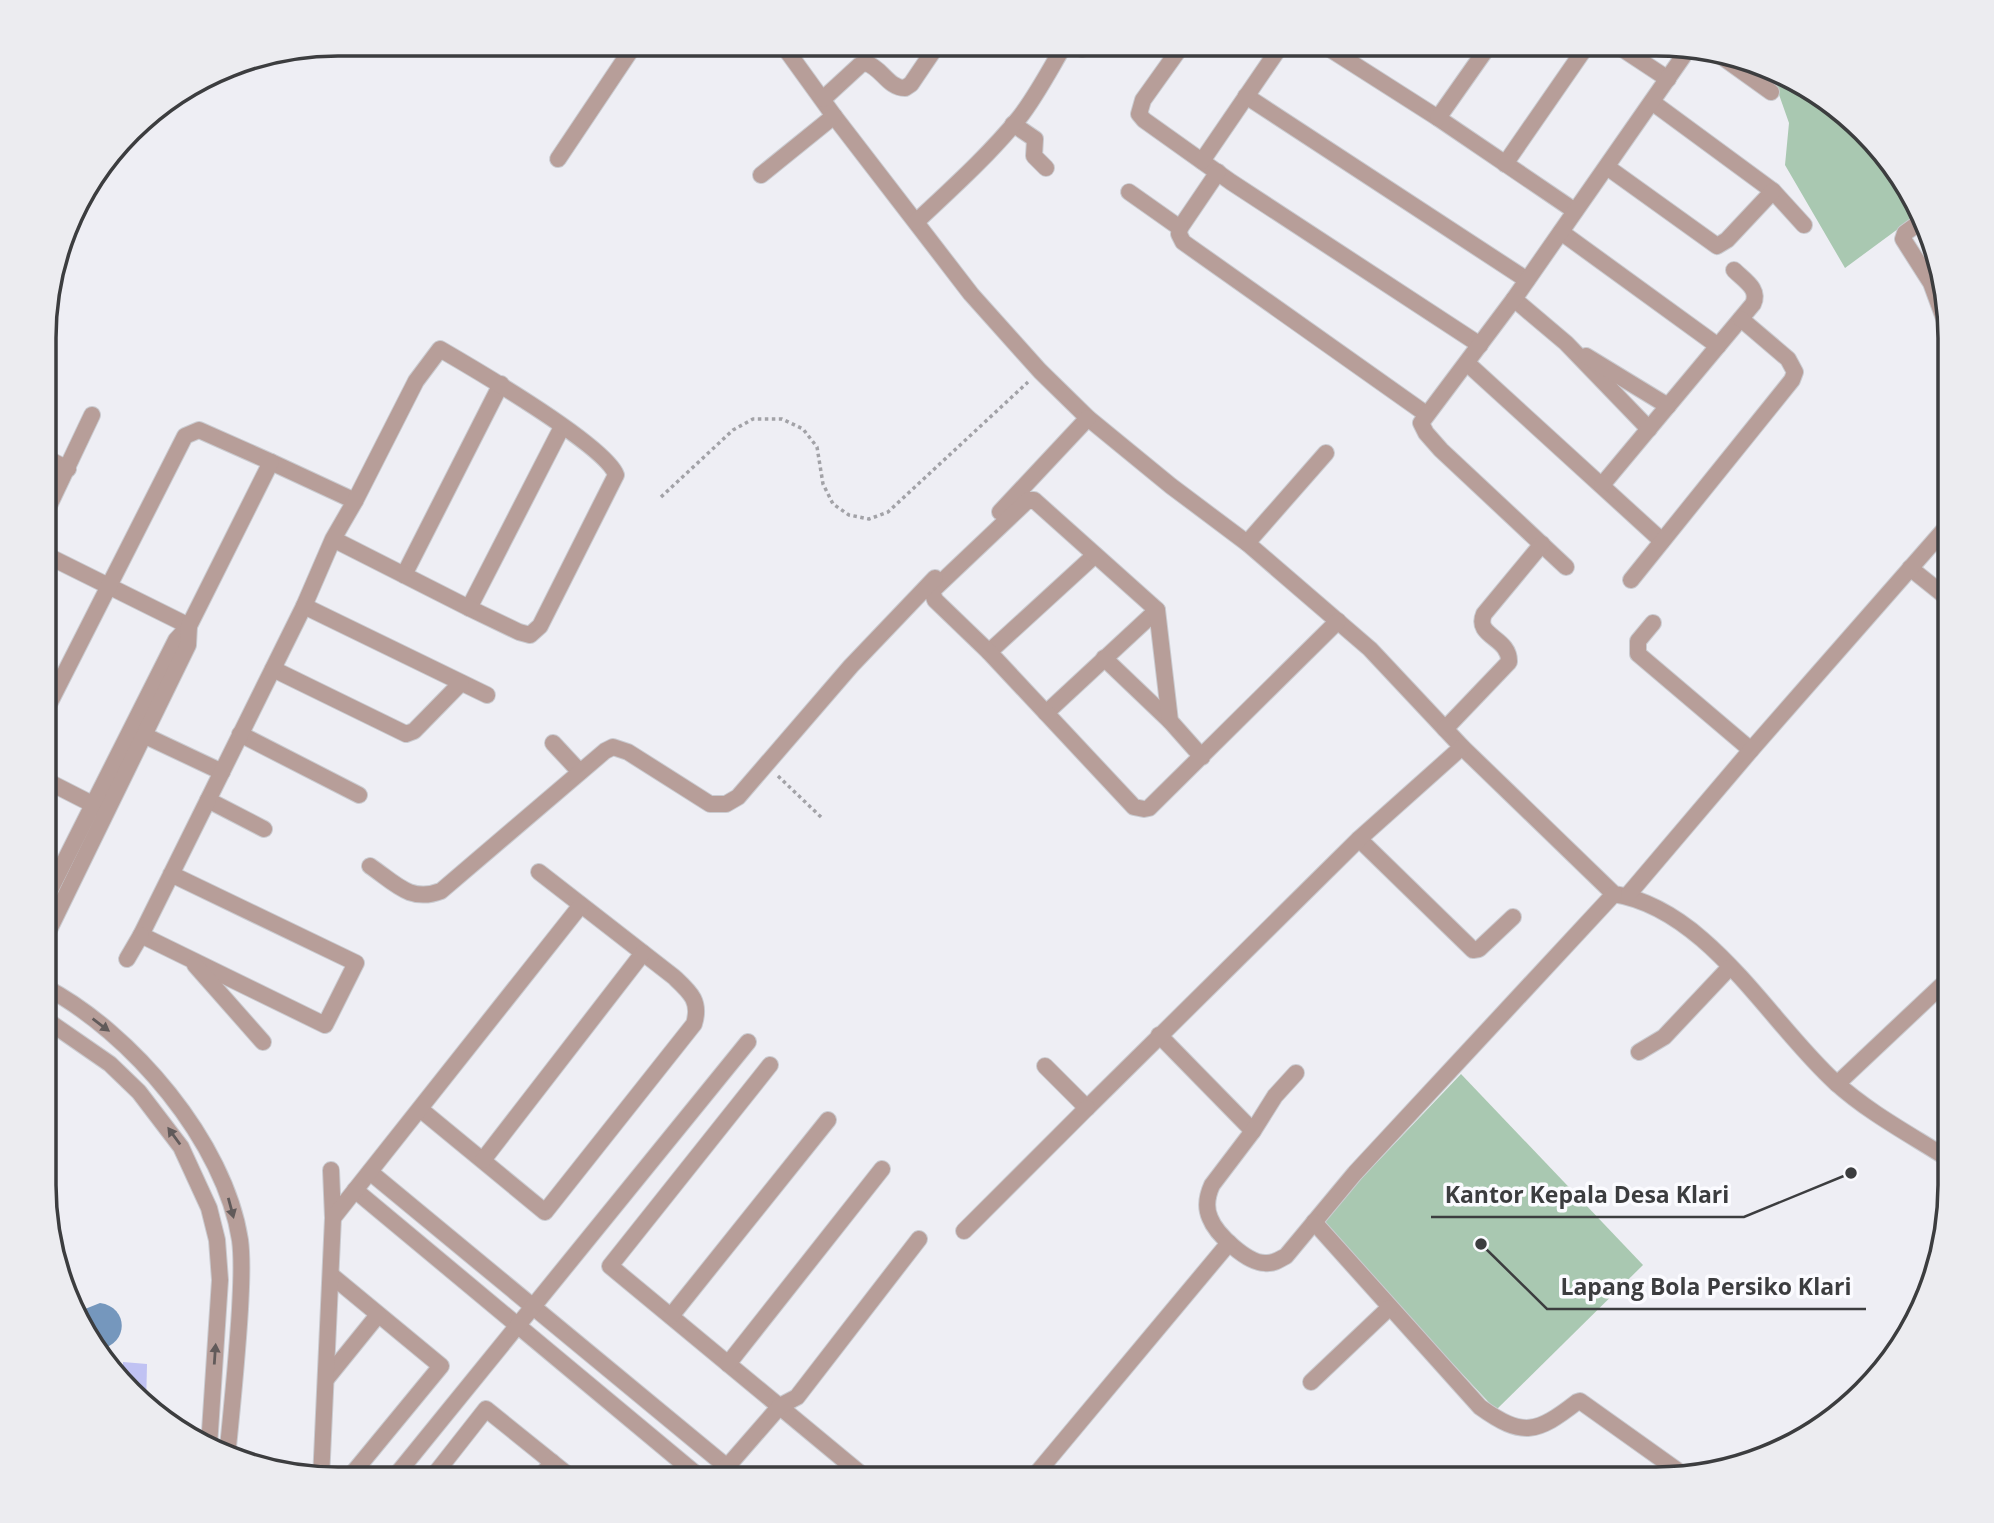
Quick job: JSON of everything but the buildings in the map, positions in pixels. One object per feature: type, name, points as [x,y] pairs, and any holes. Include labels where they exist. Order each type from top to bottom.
[{"type":"street","points":[[558,159],[627,56]]},
{"type":"street","points":[[791,56],[971,294],[1040,371],[1088,418],[1171,486],[1247,543],[1370,649],[1462,747],[1620,895],[1665,913],[1697,934],[1730,967],[1816,1065],[1837,1084],[1871,1111],[1938,1153]]},
{"type":"street","points":[[822,99],[860,65],[866,63],[872,65],[893,85],[905,88],[911,84],[930,56]]},
{"type":"street","points":[[916,222],[1013,124],[1037,93],[1058,56]]},
{"type":"street","points":[[1174,56],[1143,100],[1139,114],[1150,125],[1480,345]]},
{"type":"street","points":[[1202,161],[1274,56]]},
{"type":"street","points":[[1341,56],[1575,211]]},
{"type":"street","points":[[1438,118],[1478,56]]},
{"type":"street","points":[[1505,164],[1580,56]]},
{"type":"street","points":[[1633,56],[1668,79]]},
{"type":"street","points":[[1566,566],[1426,433],[1421,423],[1514,299],[1683,57]]},
{"type":"street","points":[[1738,69],[1771,92]]},
{"type":"street","points":[[1246,96],[1527,280]]},
{"type":"street","points":[[1652,102],[1773,191],[1804,225]]},
{"type":"street","points":[[761,175],[834,116]]},
{"type":"street","points":[[1013,124],[1035,139],[1034,156],[1046,169]]},
{"type":"street","points":[[1606,167],[1717,246],[1727,240],[1773,191]]},
{"type":"street","points":[[1218,172],[1180,228],[1179,234],[1183,242],[1426,414]]},
{"type":"street","points":[[1129,192],[1180,228]]},
{"type":"street","points":[[1915,226],[1905,233],[1903,239],[1935,294]]},
{"type":"street","points":[[1561,232],[1718,346]]},
{"type":"street","points":[[1601,485],[1741,319],[1756,297],[1755,291],[1734,271]]},
{"type":"street","points":[[1514,299],[1566,343],[1649,429]]},
{"type":"street","points":[[1630,580],[1792,380],[1795,372],[1788,359],[1741,319]]},
{"type":"street","points":[[1566,343],[1668,406]]},
{"type":"street","points":[[127,959],[304,606],[333,539],[416,381],[440,349],[501,384],[562,427],[614,467],[616,475],[535,632],[525,634],[333,539]]},
{"type":"street","points":[[1468,363],[1662,541]]},
{"type":"street","points":[[404,575],[501,384]]},
{"type":"street","points":[[56,492],[92,415]]},
{"type":"street","points":[[370,866],[408,892],[419,896],[441,891],[613,747],[620,748],[710,804],[726,804],[738,797],[851,666],[929,589],[1088,418]]},
{"type":"street","points":[[469,608],[562,427]]},
{"type":"street","points":[[56,692],[185,436],[198,430],[355,501]]},
{"type":"street","points":[[1247,543],[1326,453]]},
{"type":"street","points":[[56,903],[137,731],[176,640],[189,626],[271,462]]},
{"type":"street","points":[[56,463],[68,469]]},
{"type":"street","points":[[929,589],[1028,500],[1034,500],[1157,610],[1170,721]]},
{"type":"street","points":[[1296,1073],[1275,1096],[1253,1131],[1212,1185],[1208,1195],[1209,1217],[1229,1243],[1256,1262],[1264,1264],[1278,1261],[1364,1163],[1620,895],[1938,536]]},
{"type":"street","points":[[1445,729],[1508,662],[1509,654],[1505,646],[1483,629],[1481,621],[1542,544]]},
{"type":"street","points":[[989,652],[1095,555]]},
{"type":"street","points":[[56,560],[189,626]]},
{"type":"street","points":[[1910,568],[1938,590]]},
{"type":"street","points":[[929,589],[935,600],[989,652],[1139,809],[1149,808],[1338,621]]},
{"type":"street","points":[[304,606],[487,695]]},
{"type":"street","points":[[1046,713],[1157,610]]},
{"type":"street","points":[[1653,623],[1638,641],[1638,654],[1751,750]]},
{"type":"street","points":[[1104,659],[1170,721],[1202,757]]},
{"type":"street","points":[[273,669],[406,734],[414,731],[461,683]]},
{"type":"street","points":[[137,731],[222,772]]},
{"type":"street","points":[[56,879],[94,805],[137,731]]},
{"type":"street","points":[[240,734],[359,794]]},
{"type":"street","points":[[553,743],[580,772]]},
{"type":"street","points":[[964,1231],[1359,839],[1462,747]]},
{"type":"street","points":[[56,786],[94,805]]},
{"type":"street","points":[[208,800],[264,828]]},
{"type":"street","points":[[1359,839],[1473,950],[1479,949],[1513,917]]},
{"type":"street","points":[[420,1109],[545,1212],[694,1024],[698,1011],[691,994],[674,977],[539,872]]},
{"type":"street","points":[[141,935],[325,1025],[356,963],[171,874]]},
{"type":"street","points":[[332,1218],[582,905]]},
{"type":"street","points":[[483,1160],[643,953]]},
{"type":"street","points":[[189,958],[263,1042]]},
{"type":"street","points":[[1639,1052],[1664,1037],[1730,967]]},
{"type":"street","points":[[1837,1084],[1938,989]]},
{"type":"street","points":[[56,994],[103,1026],[125,1045],[174,1100],[215,1167],[228,1196],[240,1241],[241,1284],[228,1445]]},
{"type":"street","points":[[56,1027],[110,1064],[139,1092],[181,1146],[209,1208],[217,1240],[220,1280],[210,1436]]},
{"type":"street","points":[[1159,1035],[1253,1131]]},
{"type":"street","points":[[403,1467],[748,1042]]},
{"type":"street","points":[[770,1065],[610,1266],[853,1467]]},
{"type":"street","points":[[1045,1066],[1087,1108]]},
{"type":"street","points":[[671,1316],[828,1120]]},
{"type":"street","points":[[728,1364],[882,1169]]},
{"type":"street","points":[[322,1466],[331,1275],[331,1170]]},
{"type":"street","points":[[370,1172],[533,1307],[717,1467]]},
{"type":"street","points":[[355,1190],[688,1467]]},
{"type":"street","points":[[1314,1222],[1480,1407],[1500,1422],[1523,1428],[1543,1426],[1580,1401],[1671,1466]]},
{"type":"street","points":[[729,1467],[780,1406],[797,1397],[919,1239]]},
{"type":"street","points":[[1042,1467],[1229,1243]]},
{"type":"street","points":[[331,1275],[441,1366],[358,1467]]},
{"type":"street","points":[[1311,1382],[1389,1308]]},
{"type":"street","points":[[327,1378],[378,1315]]},
{"type":"street","points":[[213,1380],[234,1384]]},
{"type":"street","points":[[440,1467],[486,1409],[558,1467]]},
{"type":"street","points":[[548,1467],[552,1462]]},
{"type":"path","points":[[661,497],[733,430],[753,419],[782,419],[803,429],[817,446],[823,484],[832,504],[849,515],[869,519],[888,512],[898,504],[1040,371]]},
{"type":"path","points":[[766,765],[823,819]]},
{"type":"green space","points":[[1775,82],[1813,104],[1842,126],[1880,166],[1912,219],[1845,268],[1785,165],[1789,123]]},
{"type":"green space","points":[[1461,1074],[1643,1265],[1496,1410],[1320,1222]]},
{"type":"water","points":[[100,1303],[116,1311],[122,1326],[110,1346],[107,1347],[85,1309]]},
{"type":"place","name":"Kantor Kepala Desa Klari","points":[[1851,1173]]},
{"type":"place","name":"Lapang Bola Persiko Klari","points":[[1481,1244]]}]
